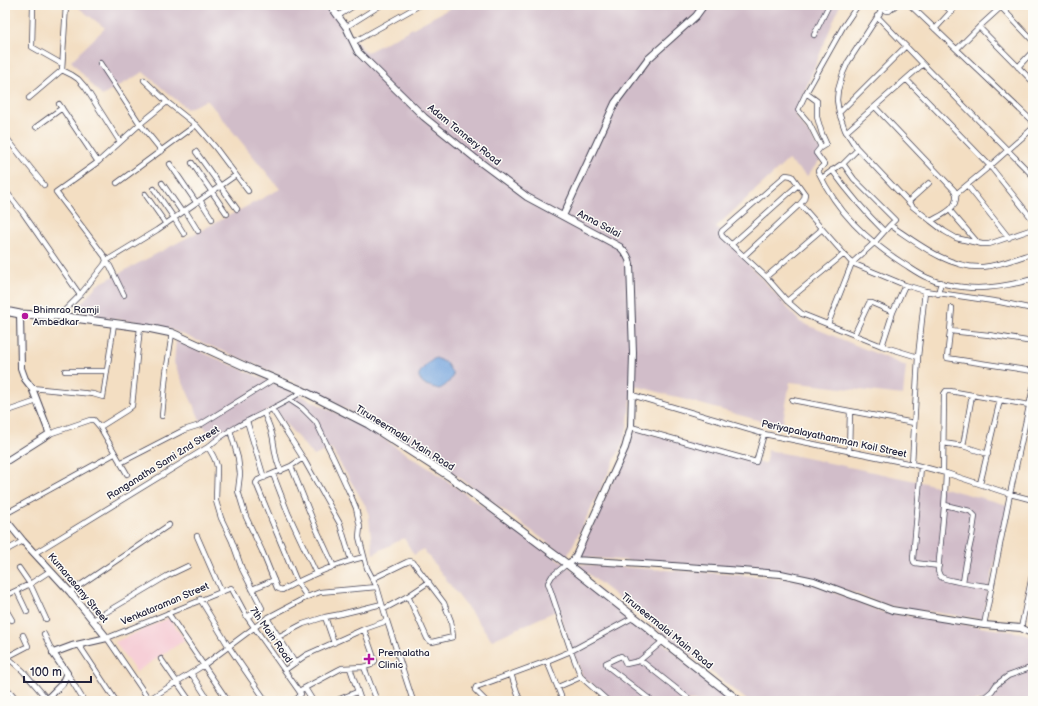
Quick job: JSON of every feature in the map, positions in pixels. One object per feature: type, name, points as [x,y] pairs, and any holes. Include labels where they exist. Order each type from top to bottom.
[{"type":"main road","name":"Tiruneermalai Main Road","points":[[5,311],[20,314],[59,316],[148,328],[172,333],[303,391],[368,424],[449,476],[567,564],[738,701]]},
{"type":"street","points":[[33,5],[32,47],[62,64]]},
{"type":"street","points":[[29,98],[62,70],[66,5]]},
{"type":"street","name":"Adam Tannery Road","points":[[330,5],[346,27],[358,52],[424,117],[476,159],[527,197],[563,216]]},
{"type":"street","points":[[338,16],[355,5]]},
{"type":"street","points":[[346,27],[381,5]]},
{"type":"street","points":[[354,42],[420,5]]},
{"type":"street","points":[[814,35],[829,5]]},
{"type":"street","points":[[820,148],[820,145],[809,124],[798,110],[843,27],[858,5]]},
{"type":"street","points":[[880,7],[886,11],[889,11],[896,5]]},
{"type":"street","points":[[910,5],[1033,122]]},
{"type":"street","points":[[944,5],[952,12]]},
{"type":"street","points":[[935,29],[958,5]]},
{"type":"street","name":"Anna Salai","points":[[574,560],[625,448],[631,427],[634,353],[629,257],[620,247],[563,216],[616,103],[647,60],[696,16],[701,6]]},
{"type":"street","points":[[957,50],[1000,6],[1033,41]]},
{"type":"street","points":[[880,7],[880,13],[859,44],[843,73],[838,90],[837,100],[839,113],[846,132],[858,149],[913,207],[950,235],[956,238],[989,244],[1033,229]]},
{"type":"street","points":[[878,16],[1033,176]]},
{"type":"street","points":[[979,27],[1033,82]]},
{"type":"street","points":[[839,113],[906,46]]},
{"type":"street","points":[[1018,67],[1033,51]]},
{"type":"street","points":[[100,63],[140,124],[162,151]]},
{"type":"street","points":[[846,132],[923,64]]},
{"type":"street","points":[[62,70],[72,74],[85,87],[120,142]]},
{"type":"street","points":[[906,79],[990,166],[1033,220]]},
{"type":"street","points":[[144,80],[167,102],[196,125],[215,147],[248,191]]},
{"type":"street","points":[[806,93],[817,102],[817,117],[826,143],[816,153],[824,164],[824,166],[818,170],[836,204],[874,243],[925,277],[962,287],[981,288],[1015,285],[1033,279]]},
{"type":"street","points":[[124,295],[105,257],[56,192],[98,162],[167,102]]},
{"type":"street","points":[[36,128],[60,106],[98,162]]},
{"type":"street","points":[[875,107],[954,190],[956,194],[956,203],[950,210],[931,221]]},
{"type":"street","points":[[117,183],[196,125]]},
{"type":"street","points":[[956,194],[1033,128]]},
{"type":"street","points":[[5,136],[44,185]]},
{"type":"street","points":[[822,178],[843,164],[858,149]]},
{"type":"street","points":[[196,152],[237,209]]},
{"type":"street","points":[[170,164],[212,219]]},
{"type":"street","points":[[192,164],[227,214]]},
{"type":"street","points":[[828,324],[852,263],[874,243],[897,218],[854,179],[843,164]]},
{"type":"street","points":[[832,170],[861,208],[884,231]]},
{"type":"street","points":[[59,316],[80,295],[106,261],[157,230],[236,175]]},
{"type":"street","points":[[744,256],[804,199],[805,194],[792,176],[786,175],[722,230],[721,234],[732,245],[766,277],[787,301],[802,314],[882,346],[918,357]]},
{"type":"street","points":[[162,183],[198,231]]},
{"type":"street","points":[[908,202],[929,183]]},
{"type":"street","points":[[732,245],[798,185]]},
{"type":"street","points":[[967,185],[1010,238]]},
{"type":"street","points":[[154,189],[184,234]]},
{"type":"street","points":[[5,190],[23,213],[80,295]]},
{"type":"street","points":[[145,194],[166,224]]},
{"type":"street","points":[[800,204],[821,230],[852,263],[905,285],[924,291],[1000,302],[1033,309]]},
{"type":"street","points":[[950,210],[978,243]]},
{"type":"street","points":[[890,225],[944,258],[959,265],[983,267],[1033,253]]},
{"type":"street","points":[[766,277],[821,230]]},
{"type":"street","points":[[787,301],[844,254]]},
{"type":"street","points":[[938,294],[941,282]]},
{"type":"street","points":[[882,346],[893,312],[905,285]]},
{"type":"street","points":[[912,464],[918,357],[924,291]]},
{"type":"street","points":[[854,335],[869,303],[893,312]]},
{"type":"street","points":[[952,308],[947,358],[1033,371]]},
{"type":"street","points":[[20,314],[21,368],[25,379],[32,388],[49,434]]},
{"type":"street","points":[[32,388],[93,394],[103,397],[114,324]]},
{"type":"street","points":[[100,427],[132,406],[140,327]]},
{"type":"street","points":[[950,330],[1033,342]]},
{"type":"street","points":[[162,416],[172,333]]},
{"type":"street","points":[[65,371],[106,371]]},
{"type":"street","points":[[120,463],[184,430],[200,425],[274,379]]},
{"type":"street","points":[[984,625],[1033,388]]},
{"type":"street","name":"Ranganatha Sami 2nd Street","points":[[35,553],[208,447],[230,430],[290,400],[303,391]]},
{"type":"street","points":[[992,587],[954,581],[941,577],[939,574],[938,566],[941,532],[945,506],[943,443],[944,394],[950,391],[1029,405]]},
{"type":"street","name":"Periyapalayathamman Koil Street","points":[[632,395],[764,434],[912,464],[1033,500]]},
{"type":"street","points":[[963,446],[972,395]]},
{"type":"street","points":[[290,400],[302,408],[316,422],[334,457],[356,508],[360,527],[359,537],[367,568],[377,587],[413,701]]},
{"type":"street","points":[[792,400],[914,423]]},
{"type":"street","points":[[980,484],[1000,400]]},
{"type":"street","points":[[5,412],[37,401]]},
{"type":"street","points":[[272,408],[303,458],[340,524],[351,560]]},
{"type":"street","points":[[849,452],[850,411]]},
{"type":"street","points":[[264,413],[272,434],[274,449],[281,471]]},
{"type":"street","points":[[5,462],[49,434],[94,420],[100,427],[114,454],[127,474]]},
{"type":"street","points":[[247,421],[264,478]]},
{"type":"street","points":[[631,427],[756,462],[764,434]]},
{"type":"street","points":[[230,430],[240,474],[238,491],[246,517],[277,588],[282,590],[316,573],[351,560],[364,557]]},
{"type":"street","points":[[943,443],[963,446],[988,454]]},
{"type":"street","points":[[208,447],[215,458],[218,467],[217,507],[242,569],[262,608],[247,617]]},
{"type":"street","points":[[5,514],[114,454]]},
{"type":"street","points":[[303,458],[281,471],[258,480],[256,483],[297,582],[307,597]]},
{"type":"street","points":[[291,466],[316,528],[334,567]]},
{"type":"street","points":[[921,467],[913,558],[914,562],[916,563],[938,566]]},
{"type":"street","points":[[273,474],[288,514],[316,573]]},
{"type":"street","points":[[945,506],[970,511],[975,516],[963,582]]},
{"type":"street","name":"Kumarasamy Street","points":[[5,519],[70,592],[107,638],[72,646],[53,653]]},
{"type":"street","points":[[70,592],[169,525]]},
{"type":"street","points":[[197,536],[221,591]]},
{"type":"street","points":[[5,551],[23,541]]},
{"type":"street","points":[[608,701],[581,677],[548,583],[552,576],[574,560],[781,574],[814,580],[892,610],[984,625],[1021,628],[1033,634]]},
{"type":"street","points":[[372,579],[410,561],[413,562],[446,607],[451,621],[453,637],[432,642],[429,641],[408,596]]},
{"type":"street","points":[[93,620],[167,576],[188,566]]},
{"type":"street","points":[[20,568],[30,584],[46,619]]},
{"type":"street","points":[[5,596],[30,584],[50,570]]},
{"type":"street","points":[[1021,628],[1033,571]]},
{"type":"street","points":[[252,589],[274,580]]},
{"type":"street","points":[[278,636],[303,624],[325,617],[383,606],[408,596],[429,582]]},
{"type":"street","points":[[107,638],[149,700],[204,665],[267,618],[307,597],[320,592],[377,587]]},
{"type":"street","name":"Venkataraman Street","points":[[107,638],[200,599],[231,588]]},
{"type":"street","name":"7th Main Road","points":[[231,588],[247,617],[299,691]]},
{"type":"street","points":[[17,591],[27,612]]},
{"type":"street","points":[[200,599],[229,647],[266,701]]},
{"type":"street","points":[[5,608],[12,620]]},
{"type":"street","points":[[168,613],[228,701]]},
{"type":"street","points":[[325,617],[334,643]]},
{"type":"street","points":[[486,701],[475,690],[476,687],[571,651],[634,617]]},
{"type":"street","points":[[267,618],[295,663]]},
{"type":"street","points":[[285,670],[306,655],[364,629],[387,621]]},
{"type":"street","points":[[297,700],[301,694],[299,691],[342,668],[364,667],[373,664],[375,661],[364,629]]},
{"type":"street","points":[[44,634],[53,653],[68,673],[84,701]]},
{"type":"street","points":[[23,635],[28,646],[6,656],[23,671],[47,700],[62,684],[68,673]]},
{"type":"street","points":[[652,701],[606,664],[621,656],[626,664],[639,661],[663,641]]},
{"type":"street","points":[[79,645],[116,701]]},
{"type":"street","points":[[161,659],[190,701]]},
{"type":"street","points":[[547,661],[563,701]]},
{"type":"street","points":[[639,661],[644,663],[692,701]]},
{"type":"street","points":[[970,701],[986,696],[1008,676],[1033,666]]},
{"type":"street","points":[[364,667],[377,701]]},
{"type":"street","points":[[350,668],[360,701]]},
{"type":"street","points":[[191,673],[209,701]]},
{"type":"street","points":[[511,674],[520,701]]},
{"type":"street","points":[[558,687],[581,677]]},
{"type":"street","points":[[5,686],[18,701]]},
{"type":"street","points":[[305,688],[313,701]]},
{"type":"street","points":[[335,701],[357,692]]},
{"type":"shaded area","points":[[75,5],[327,5],[366,53],[456,5],[840,5],[795,115],[824,155],[807,176],[788,160],[716,227],[800,322],[906,366],[903,395],[790,382],[782,427],[633,385],[627,428],[623,443],[567,557],[433,458],[317,393],[259,366],[157,324],[88,316],[77,308],[97,285],[280,189],[207,100],[187,109],[143,72],[102,96],[71,61],[105,28]]},
{"type":"shaded area","points":[[176,341],[285,388],[367,428],[433,471],[572,569],[735,701],[615,701],[583,678],[558,610],[492,640],[423,549],[414,555],[404,538],[373,554],[368,510],[331,448],[314,456],[272,408],[214,439],[202,424],[174,363]]},
{"type":"shaded area","points":[[635,430],[765,464],[768,450],[925,483],[1008,505],[982,619],[890,606],[798,573],[578,557]]},
{"type":"shaded area","points":[[576,564],[771,577],[806,581],[882,612],[1022,633],[1033,638],[1033,701],[748,701]]},
{"type":"shaded area","points":[[169,618],[185,640],[136,672],[115,642]]},
{"type":"water","points":[[436,358],[446,363],[453,374],[448,383],[439,389],[423,384],[419,377],[419,374],[424,367]]},
{"type":"place","name":"Bhimrao Ramji Ambedkar","points":[[25,316]]},
{"type":"place","name":"Premalatha Clinic","points":[[369,659]]}]
